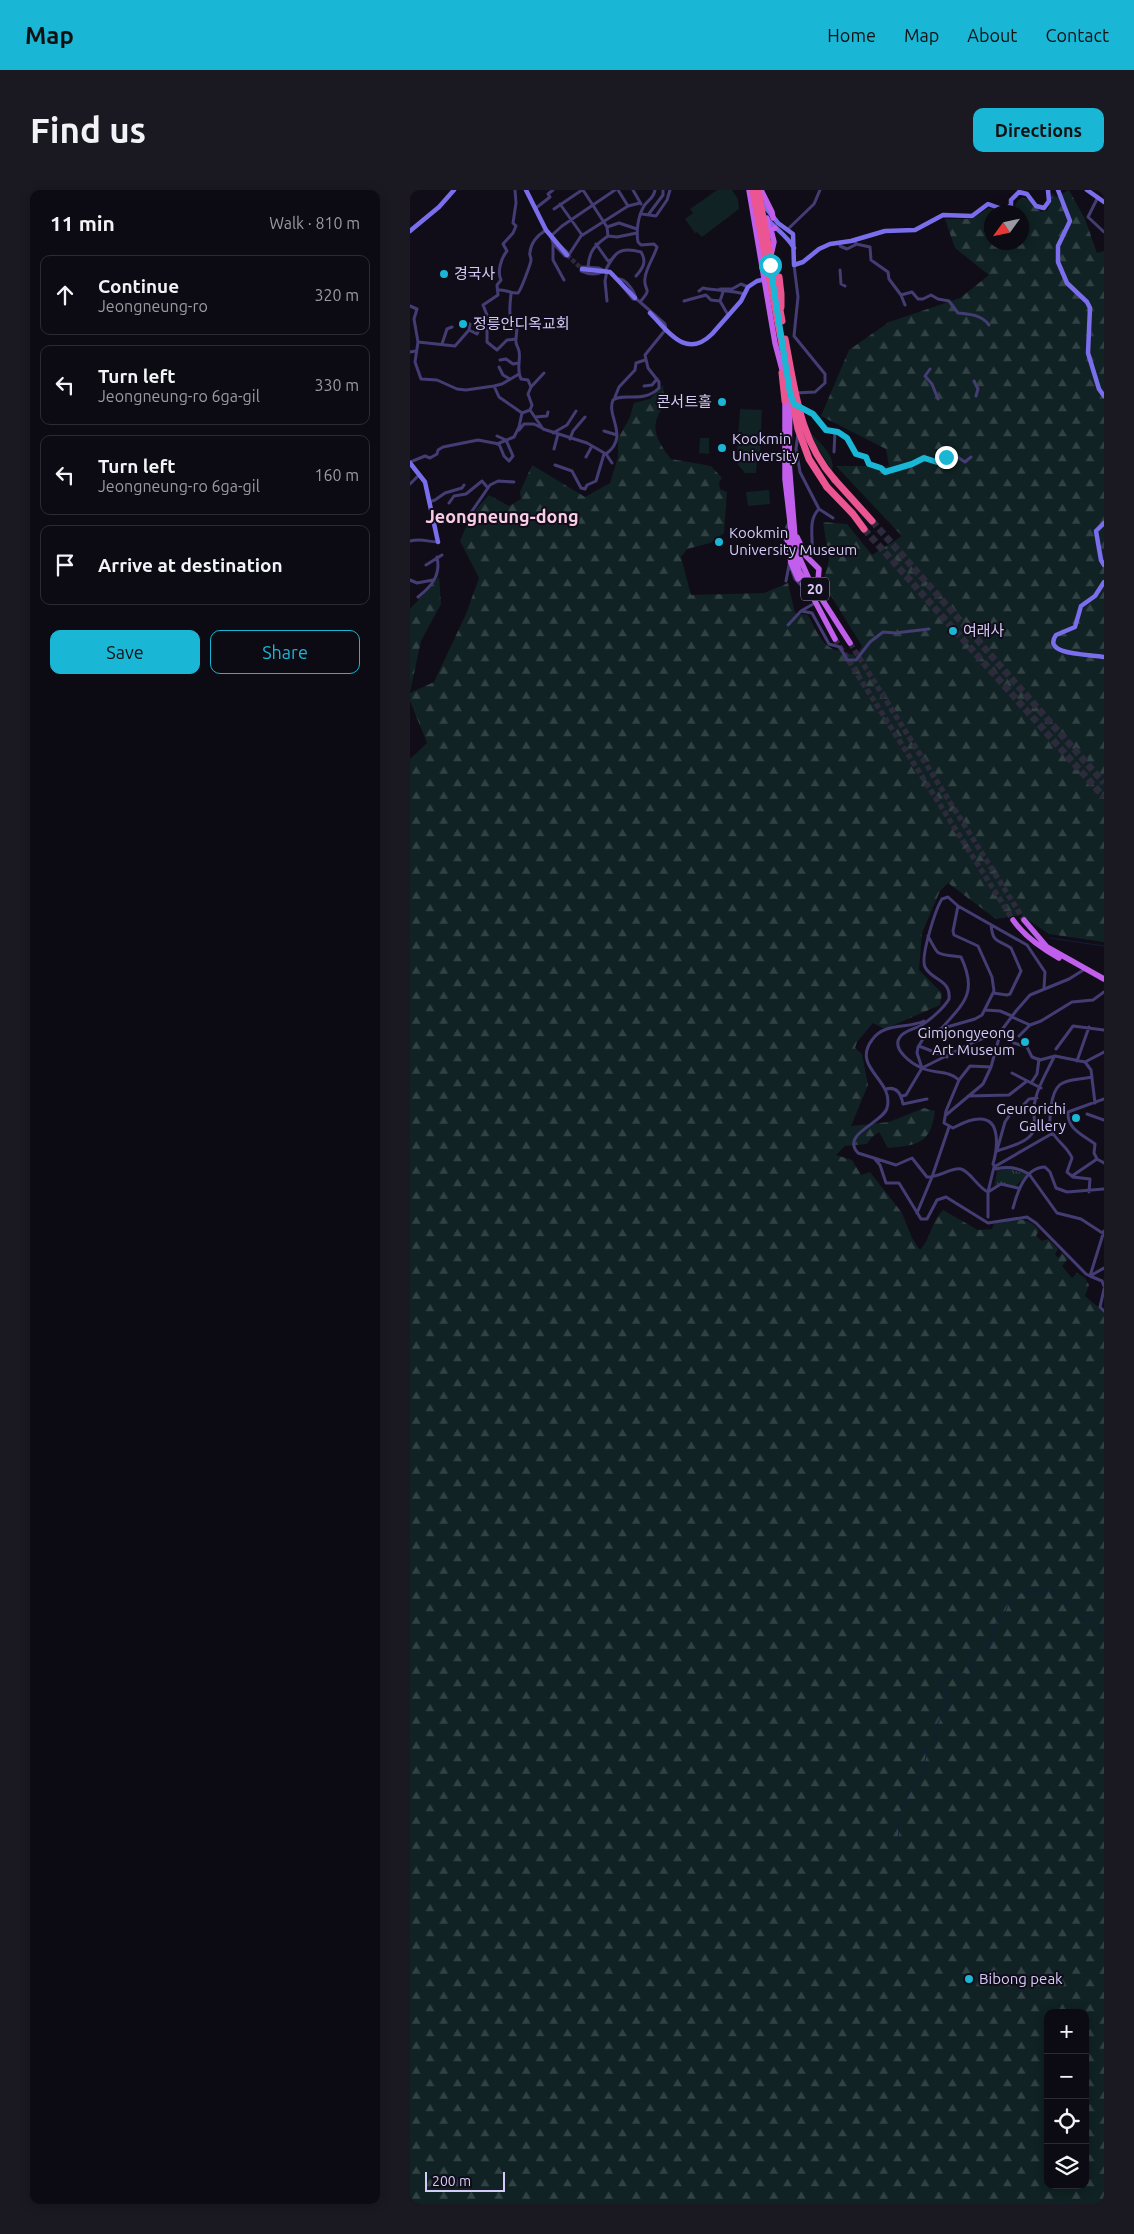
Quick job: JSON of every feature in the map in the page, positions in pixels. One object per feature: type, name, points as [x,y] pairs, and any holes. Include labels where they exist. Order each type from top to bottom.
[{"type":"highway","points":[[760,191],[759,207],[772,320],[785,401]]},
{"type":"highway","points":[[751,193],[759,207],[768,246],[802,424],[815,453],[835,480],[872,521]]},
{"type":"highway","points":[[768,246],[781,287],[780,315],[783,358]]},
{"type":"highway","points":[[768,280],[798,429],[809,459],[827,487],[853,514],[864,529]]},
{"type":"main road","points":[[760,191],[772,212],[770,217],[770,266]]},
{"type":"main road","name":"20","points":[[751,193],[768,280],[772,329],[775,343],[783,358],[790,393],[789,462],[793,514],[791,526],[796,550],[803,569],[850,643]]},
{"type":"main road","name":"20","points":[[759,207],[770,266],[783,358],[786,490],[796,564],[835,640]]},
{"type":"main road","points":[[770,217],[774,242],[770,266]]},
{"type":"main road","points":[[772,329],[783,358]]},
{"type":"main road","points":[[775,343],[785,401]]},
{"type":"main road","points":[[786,490],[793,514]]},
{"type":"main road","points":[[791,526],[787,534],[789,556],[798,579]]},
{"type":"main road","points":[[791,526],[806,556],[819,569],[818,580]]},
{"type":"main road","points":[[1013,920],[1021,932],[1038,946],[1060,958],[1068,959]]},
{"type":"main road","points":[[1024,920],[1047,947],[1104,979]]},
{"type":"street","points":[[410,231],[445,201],[454,190]]},
{"type":"street","points":[[515,190],[516,203],[513,224],[516,226],[513,233],[503,244],[507,251],[501,262],[498,275],[501,280],[497,284],[498,295],[483,305],[487,315],[487,342],[497,350],[507,340],[516,339]]},
{"type":"street","points":[[526,190],[546,230],[567,255]]},
{"type":"street","points":[[536,208],[550,197],[548,194],[553,190]]},
{"type":"street","points":[[554,209],[583,190],[608,227],[608,236]]},
{"type":"street","points":[[551,237],[593,204],[616,190],[628,206]]},
{"type":"street","points":[[633,190],[642,204],[637,240],[641,244],[654,244],[657,247],[644,278],[648,292],[640,302]]},
{"type":"street","points":[[567,255],[582,235],[628,206],[642,204],[654,196],[655,190]]},
{"type":"street","points":[[648,215],[663,195],[663,190]]},
{"type":"street","points":[[642,214],[656,216],[667,200],[670,190]]},
{"type":"street","points":[[788,229],[814,204],[820,190]]},
{"type":"street","points":[[840,242],[840,246],[847,249],[856,242],[884,231],[915,230],[943,215],[972,216],[988,204],[1005,210],[1011,205],[1011,200],[1019,192],[1027,194],[1036,206],[1042,209],[1049,204],[1048,190]]},
{"type":"street","points":[[1058,190],[1070,221],[1058,246],[1058,262],[1067,283],[1087,302],[1090,308],[1088,353],[1099,389],[1104,396]]},
{"type":"street","points":[[1087,190],[1104,202]]},
{"type":"street","points":[[751,193],[760,191]]},
{"type":"street","points":[[1098,197],[1088,217],[1104,232]]},
{"type":"street","points":[[560,204],[582,235]]},
{"type":"street","points":[[759,207],[793,234],[798,297],[794,336],[823,370],[825,381],[815,392],[790,393],[799,428],[796,449],[797,462],[819,510],[833,518]]},
{"type":"street","points":[[608,227],[619,224],[637,231]]},
{"type":"street","points":[[498,290],[505,290],[511,294],[518,293],[522,289],[525,276],[532,261],[529,252],[537,236],[546,230]]},
{"type":"street","points":[[773,230],[784,235],[793,243]]},
{"type":"street","points":[[637,231],[617,237],[608,236],[596,244],[588,256],[585,268],[606,271],[618,279],[681,342],[696,345],[707,340],[748,287],[757,281],[768,280]]},
{"type":"street","points":[[551,237],[553,260],[564,280]]},
{"type":"street","points":[[794,265],[805,260],[822,247],[840,242],[856,242],[870,247],[871,260],[888,272],[889,279],[901,295],[905,306]]},
{"type":"street","points":[[553,243],[563,255],[567,255]]},
{"type":"street","points":[[596,244],[608,261],[611,260]]},
{"type":"street","points":[[638,251],[641,244]]},
{"type":"street","points":[[606,301],[606,271],[613,255],[622,250],[638,251],[645,258],[645,263],[636,276]]},
{"type":"street","points":[[770,266],[768,280],[783,358]]},
{"type":"street","points":[[840,270],[841,284],[845,286]]},
{"type":"street","points":[[722,290],[741,284],[748,287]]},
{"type":"street","points":[[699,291],[703,288],[735,291],[744,294]]},
{"type":"street","points":[[722,290],[720,301],[728,315]]},
{"type":"street","points":[[901,295],[912,292],[918,299],[923,300],[931,295],[938,299],[949,300],[958,312],[974,314],[985,319],[989,325]]},
{"type":"street","points":[[511,294],[509,313],[514,325],[518,328],[515,344],[519,354],[519,374],[521,379],[528,380],[531,387]]},
{"type":"street","points":[[684,301],[706,295],[711,300],[720,301]]},
{"type":"street","points":[[410,306],[417,309],[414,319],[418,342],[415,362],[421,379],[437,380],[457,389],[466,390],[502,384],[519,374]]},
{"type":"street","points":[[469,330],[477,334],[487,315]]},
{"type":"street","points":[[418,342],[454,346],[469,330],[470,324]]},
{"type":"street","points":[[442,344],[447,329],[452,327]]},
{"type":"street","points":[[615,398],[636,398],[653,393],[659,388],[657,379],[648,368],[645,354],[666,328]]},
{"type":"street","points":[[410,352],[416,352]]},
{"type":"street","points":[[500,360],[506,359],[513,364],[518,363]]},
{"type":"street","points":[[555,465],[572,471],[581,488],[585,489],[587,485],[596,481],[605,454],[611,449],[617,435],[618,428],[611,406],[619,387],[635,370],[636,363],[645,360]]},
{"type":"street","points":[[499,366],[503,375],[510,380]]},
{"type":"street","points":[[930,369],[925,376],[932,384],[938,399]]},
{"type":"street","points":[[530,410],[532,405],[528,394],[531,387],[544,373]]},
{"type":"street","points":[[644,386],[652,385],[657,379]]},
{"type":"street","points":[[974,381],[978,389],[976,396]]},
{"type":"street","points":[[494,386],[499,397],[522,413]]},
{"type":"street","points":[[794,404],[813,414],[826,430],[847,438],[856,454],[866,457],[869,464],[881,468],[885,472],[912,464],[924,458],[937,462],[953,454],[966,462],[971,457]]},
{"type":"street","points":[[522,413],[530,410]]},
{"type":"street","points":[[530,410],[536,416],[543,429]]},
{"type":"street","points":[[536,416],[547,416],[548,412]]},
{"type":"street","points":[[553,433],[567,424],[575,412],[579,414]]},
{"type":"street","points":[[517,432],[522,413]]},
{"type":"street","points":[[570,438],[585,418]]},
{"type":"street","points":[[410,541],[423,538],[431,542],[438,542],[425,482],[410,463],[425,456],[430,458],[443,447],[475,440],[497,444],[514,437],[524,424],[534,424],[553,433],[592,446],[605,454],[611,462],[605,465]]},
{"type":"street","points":[[604,431],[617,435]]},
{"type":"street","points":[[834,452],[835,432]]},
{"type":"street","points":[[554,450],[558,434]]},
{"type":"street","points":[[497,436],[506,440],[513,456],[509,461],[497,444]]},
{"type":"street","points":[[586,457],[592,446]]},
{"type":"street","points":[[410,484],[419,474]]},
{"type":"street","points":[[449,502],[456,496],[466,494],[482,481],[488,488]]},
{"type":"street","points":[[470,514],[494,482],[514,482]]},
{"type":"street","points":[[429,502],[462,488],[464,485]]},
{"type":"street","points":[[453,491],[456,496]]},
{"type":"street","points":[[812,548],[812,520],[814,514],[819,510]]},
{"type":"street","points":[[1104,523],[1097,529],[1096,536],[1104,566]]},
{"type":"street","points":[[791,526],[785,534],[789,564],[795,579],[804,587],[827,623]]},
{"type":"street","points":[[426,565],[442,555]]},
{"type":"street","points":[[418,597],[430,588],[434,580],[438,570],[437,557]]},
{"type":"street","points":[[786,581],[789,564]]},
{"type":"street","points":[[410,580],[417,583],[434,580]]},
{"type":"street","points":[[1104,582],[1095,596],[1081,606],[1075,627],[1056,635],[1053,643],[1054,647],[1061,652],[1104,657]]},
{"type":"street","points":[[788,625],[815,603]]},
{"type":"street","points":[[802,612],[812,613],[830,644],[840,647],[847,660],[852,661],[858,658],[870,642],[883,632],[895,633],[929,629]]},
{"type":"street","points":[[988,1192],[981,1189],[967,1172],[961,1169],[955,1169],[932,1178],[927,1177],[912,1158],[896,1165],[858,1154],[855,1150],[854,1142],[862,1131],[885,1113],[888,1102],[886,1089],[867,1065],[866,1053],[871,1041],[883,1031],[922,1022],[947,1003],[950,995],[948,987],[942,980],[930,974],[923,963],[928,936],[942,898],[948,897],[958,906],[1027,945],[1045,972],[1044,988]]},
{"type":"street","points":[[922,1068],[917,1053],[923,1039],[940,1030],[975,1019],[985,1010],[995,988],[978,946],[954,935],[952,931],[958,906]]},
{"type":"street","points":[[991,925],[992,936],[995,940],[1011,948],[1021,971],[1010,994],[993,993]]},
{"type":"street","points":[[928,936],[937,954],[961,957],[966,966],[968,993],[965,1002],[940,1030]]},
{"type":"street","points":[[946,1115],[983,1084],[991,1068],[1001,1031],[1030,995],[1069,979],[1085,968]]},
{"type":"street","points":[[1019,1036],[1030,1025],[1072,1002],[1093,1000],[1104,992]]},
{"type":"street","points":[[985,1010],[1000,1011],[1030,1025]]},
{"type":"street","points":[[932,1015],[923,1024],[902,1034],[898,1039],[900,1051],[922,1068],[954,1075],[959,1080]]},
{"type":"street","points":[[1056,1048],[1073,1026],[1104,1030]]},
{"type":"street","points":[[1077,1061],[1089,1027]]},
{"type":"street","points":[[902,1096],[906,1095],[922,1068],[1001,1031]]},
{"type":"street","points":[[1001,1031],[1014,1043],[1027,1047],[1032,1057],[1039,1059],[1055,1056],[1085,1062],[1104,1052]]},
{"type":"street","points":[[919,1046],[947,1057]]},
{"type":"street","points":[[997,1151],[1023,1142],[1030,1137],[1035,1128],[1034,1107],[1040,1088],[1055,1056]]},
{"type":"street","points":[[1031,1083],[1037,1074],[1039,1059]]},
{"type":"street","points":[[1085,1062],[1091,1070],[1095,1103]]},
{"type":"street","points":[[991,1068],[970,1066],[959,1080],[944,1123],[953,1128],[969,1120],[980,1118],[988,1121],[994,1128],[997,1151]]},
{"type":"street","points":[[1012,1073],[1040,1088]]},
{"type":"street","points":[[1089,1192],[1090,1179],[1072,1176],[1067,1172],[1072,1158],[1053,1133],[1050,1122],[1053,1092],[1057,1086],[1064,1082],[1092,1077]]},
{"type":"street","points":[[968,1096],[1009,1094],[1027,1080]]},
{"type":"street","points":[[886,1089],[897,1090],[902,1096],[903,1104],[927,1099]]},
{"type":"street","points":[[988,1217],[988,1192],[994,1167],[992,1164],[1005,1122],[1011,1113],[1017,1112],[1029,1099],[1037,1098]]},
{"type":"street","points":[[1104,1099],[1068,1112],[1067,1120],[1072,1128],[1095,1144],[1094,1153],[1097,1159],[1104,1162]]},
{"type":"street","points":[[1087,1114],[1104,1120]]},
{"type":"street","points":[[917,1214],[932,1178],[949,1126]]},
{"type":"street","points":[[994,1167],[1053,1133]]},
{"type":"street","points":[[873,1158],[880,1165],[886,1183],[899,1183],[921,1219],[927,1219],[937,1200],[946,1197],[988,1223],[1027,1217],[1036,1223],[1080,1270],[1102,1281],[1104,1287],[1100,1307],[1104,1311]]},
{"type":"street","points":[[1072,1176],[1097,1159]]},
{"type":"street","points":[[994,1167],[996,1169],[1011,1167],[1030,1174],[1057,1213],[1081,1219],[1103,1233],[1090,1276]]},
{"type":"street","points":[[1013,1208],[1018,1188],[1030,1174],[1040,1167],[1050,1172],[1056,1188],[1067,1192],[1089,1192],[1104,1189]]},
{"type":"street","points":[[988,1192],[1000,1184],[1018,1188]]},
{"type":"street","points":[[1090,1276],[1104,1268]]},
{"type":"green space","points":[[717,190],[732,190],[738,199],[739,209],[702,237],[697,232],[695,233],[685,219],[693,213],[690,209]]},
{"type":"green space","points":[[1069,190],[1085,219],[1097,253],[1104,251],[1104,942],[1049,934],[1021,915],[996,919],[948,883],[940,891],[922,933],[919,970],[942,993],[940,1005],[885,1029],[873,1023],[857,1042],[855,1048],[862,1054],[868,1085],[851,1126],[889,1122],[924,1108],[935,1111],[930,1131],[926,1137],[914,1144],[888,1148],[879,1132],[867,1144],[845,1146],[836,1155],[852,1160],[861,1175],[870,1172],[902,1213],[912,1238],[920,1250],[943,1210],[978,1230],[992,1229],[994,1224],[1013,1220],[1029,1222],[1039,1230],[1036,1236],[1042,1241],[1048,1239],[1058,1249],[1055,1254],[1058,1258],[1062,1253],[1068,1259],[1062,1266],[1072,1278],[1077,1273],[1085,1278],[1089,1285],[1085,1296],[1104,1312],[1104,2204],[410,2204],[410,759],[427,743],[410,701],[410,693],[434,682],[466,614],[479,578],[460,541],[471,515],[489,495],[509,506],[521,499],[520,492],[532,465],[585,497],[610,483],[618,457],[618,439],[630,417],[634,403],[650,399],[663,385],[665,405],[660,412],[655,426],[661,445],[671,459],[711,466],[722,478],[719,482],[720,489],[727,492],[724,533],[710,543],[687,549],[681,557],[691,595],[764,593],[788,583],[795,613],[808,615],[825,644],[837,651],[857,655],[862,646],[823,583],[829,560],[823,522],[847,524],[872,555],[902,536],[836,466],[889,466],[886,449],[821,416],[849,350],[889,322],[960,298],[989,275],[955,248],[945,219],[972,219],[984,211],[984,250],[1029,250],[1029,205],[1016,205],[1018,200],[1025,198],[1041,212],[1048,210],[1052,193],[1056,197]]},
{"type":"green space","points":[[740,409],[762,410],[760,453],[737,452]]},
{"type":"green space","points":[[811,433],[823,445],[832,460],[832,471],[810,435]]},
{"type":"green space","points":[[700,438],[709,438],[709,454],[699,453]]},
{"type":"green space","points":[[739,456],[757,458],[756,473],[745,473],[738,465]]},
{"type":"green space","points":[[769,490],[770,504],[748,506],[746,492]]},
{"type":"green space","points":[[439,577],[441,604],[421,641],[410,692],[410,609]]},
{"type":"green space","points":[[1005,1168],[1027,1174],[1015,1187],[1000,1183],[994,1187],[997,1171]]},
{"type":"waterway","points":[[1050,938],[1104,946]]},
{"type":"waterway","points":[[898,1841],[901,1810],[914,1782],[921,1777],[927,1752],[926,1749],[934,1740],[937,1725],[949,1702],[941,1678],[949,1676],[957,1678],[964,1673],[968,1676],[974,1669],[971,1664],[976,1653],[981,1653],[993,1639],[992,1630],[1004,1614],[1013,1594],[1044,1590],[1062,1592],[1078,1615],[1085,1621],[1097,1621],[1104,1636]]},
{"type":"tunnel","points":[[567,255],[582,269]]},
{"type":"tunnel","points":[[872,521],[1104,783]]},
{"type":"tunnel","points":[[864,529],[1104,797]]},
{"type":"tunnel","points":[[835,639],[1013,920]]},
{"type":"tunnel","points":[[850,643],[1024,920]]},
{"type":"place","name":"경국사","points":[[444,274]]},
{"type":"place","name":"정릉안디옥교회","points":[[463,324]]},
{"type":"place","name":"콘서트홀","points":[[722,402]]},
{"type":"place","name":"Kookmin University","points":[[722,448]]},
{"type":"place","name":"Kookmin University Museum","points":[[719,542]]},
{"type":"place","name":"여래사","points":[[953,631]]},
{"type":"place","name":"Gimjongyeong Art Museum","points":[[1025,1042]]},
{"type":"place","name":"Geurorichi Gallery","points":[[1076,1118]]},
{"type":"place","name":"Bibong peak","points":[[969,1979]]},
{"type":"district","name":"Jeongneung-dong","points":[[502,517]]},
{"type":"route","points":[[770,265],[790,393],[794,404],[813,414],[826,430],[841,433],[847,438],[853,452],[866,457],[869,464],[877,466],[885,472],[903,468],[924,458],[937,462],[946,457]]}]
